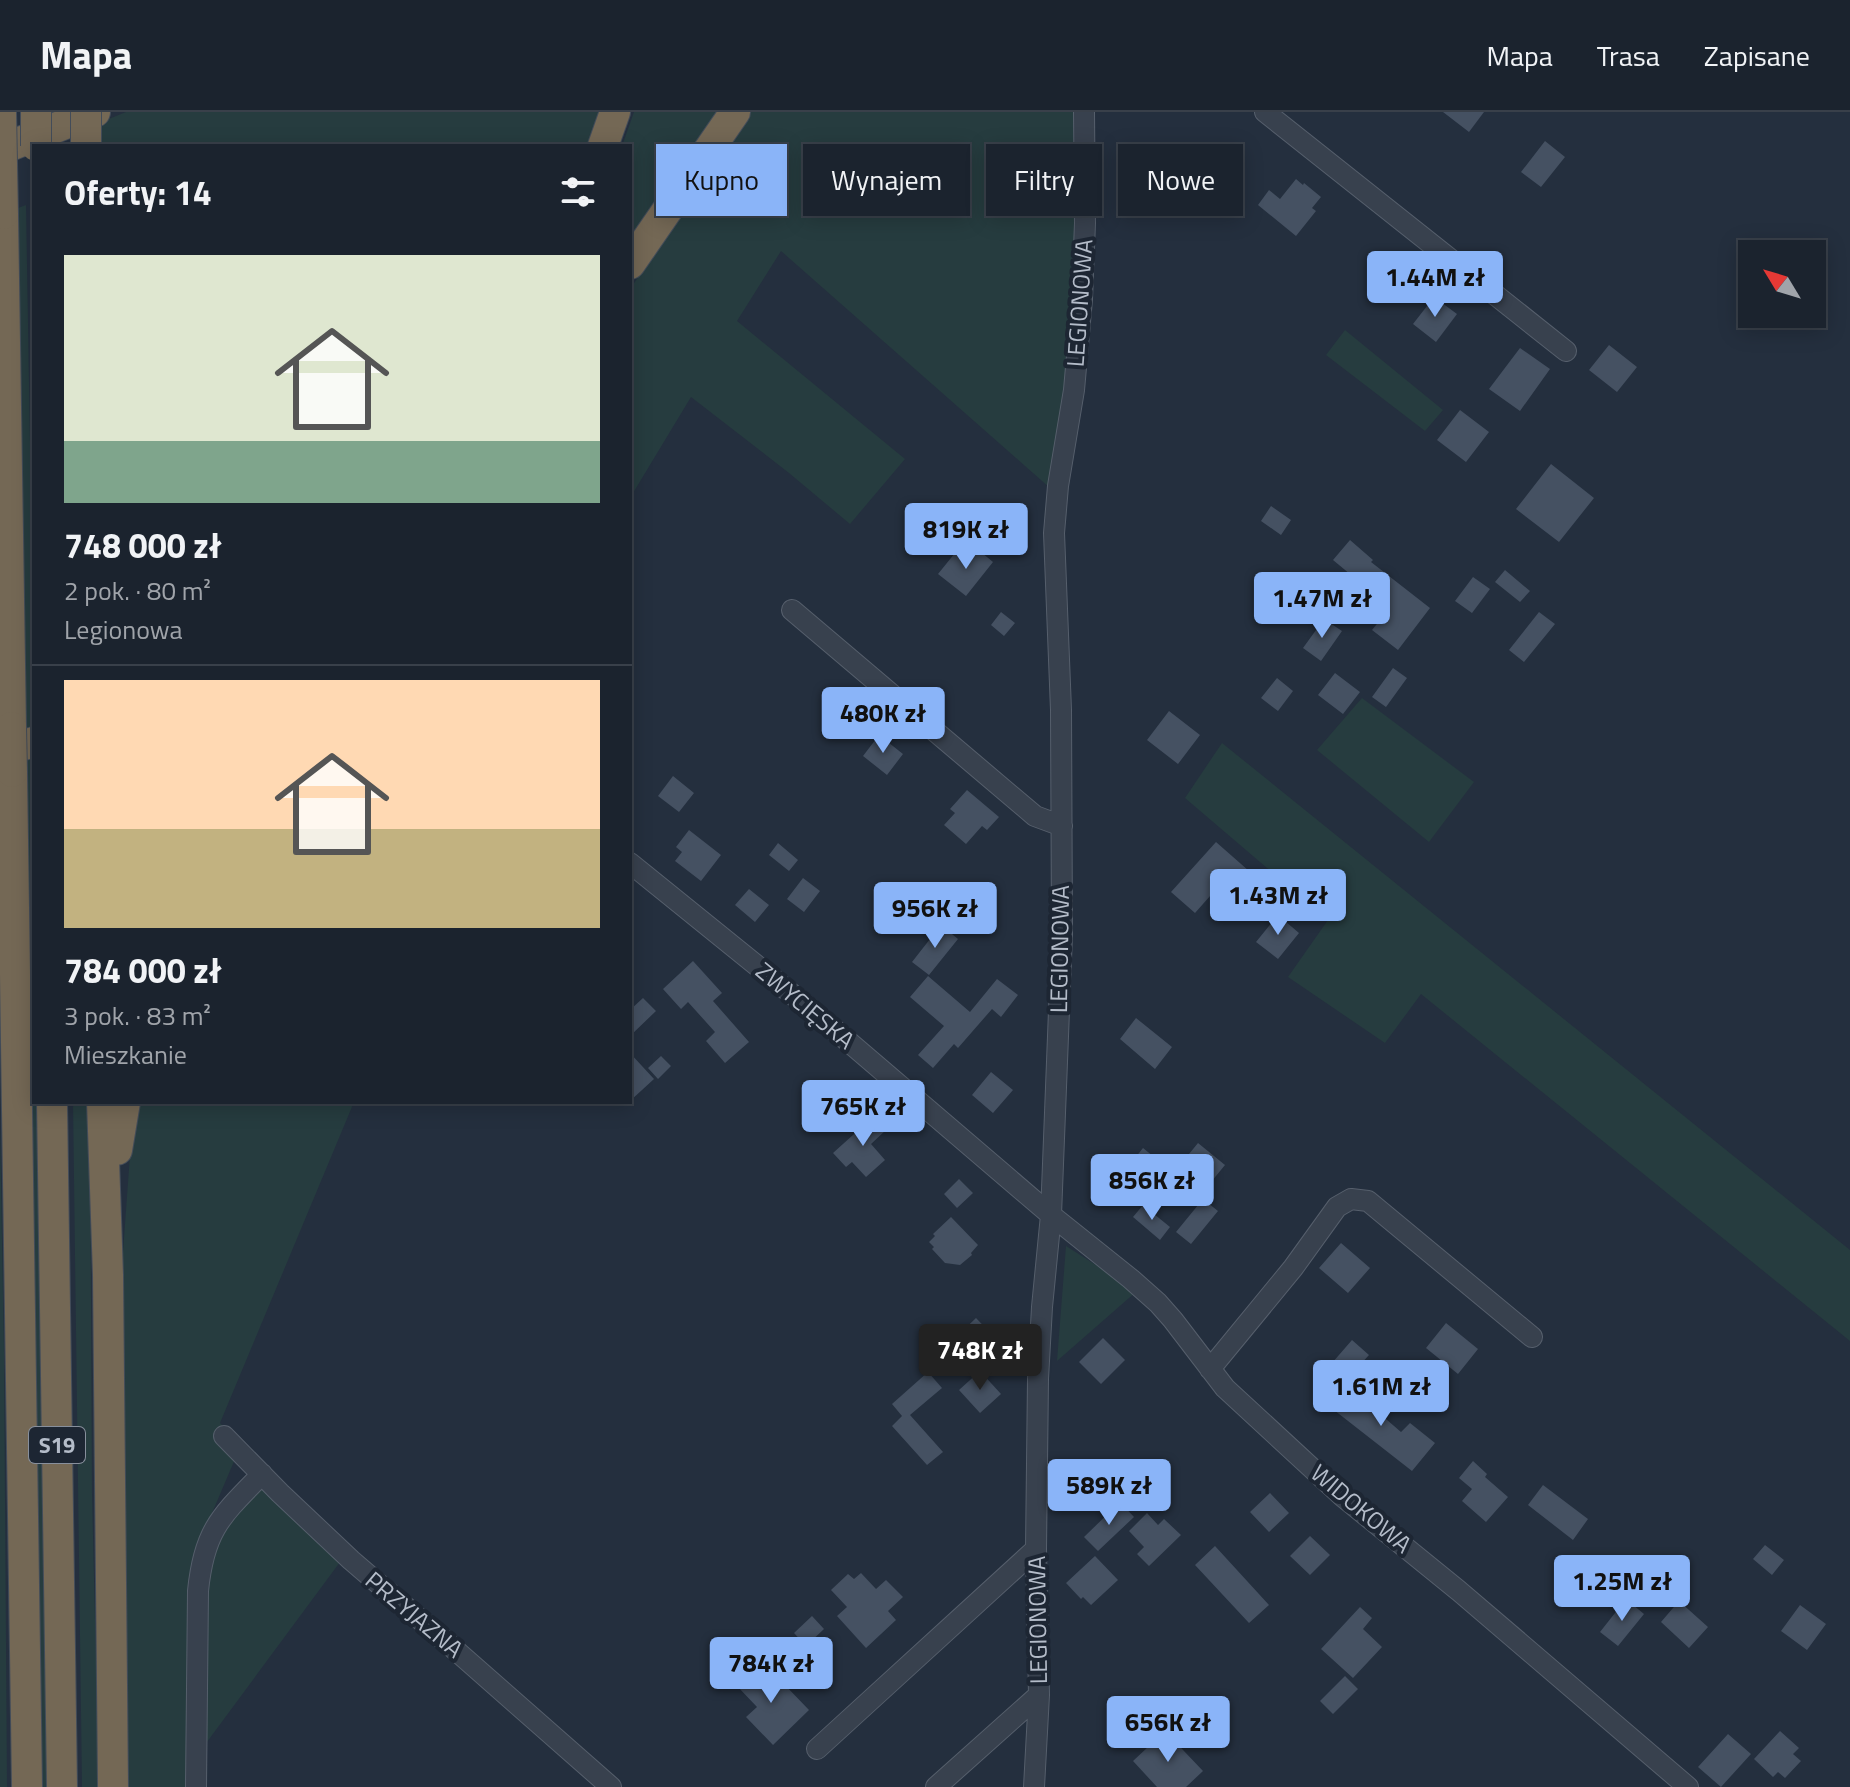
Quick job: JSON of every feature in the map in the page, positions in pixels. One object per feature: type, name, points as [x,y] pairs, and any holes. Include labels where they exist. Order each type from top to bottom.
[{"type":"highway","name":"S19","points":[[1,112],[14,748],[27,1787]]},
{"type":"highway","points":[[36,112],[36,144]]},
{"type":"highway","points":[[86,112],[86,144]]},
{"type":"highway","points":[[0,150],[95,112]]},
{"type":"highway","points":[[604,144],[615,112]]},
{"type":"highway","points":[[632,261],[735,112]]},
{"type":"highway","name":"S19","points":[[52,1104],[62,1787]]},
{"type":"highway","points":[[102,1104],[108,1275],[113,1787]]},
{"type":"highway","points":[[108,1275],[117,1140],[125,1104]]},
{"type":"street","name":"LEGIONOWA","points":[[1034,1787],[1039,1695],[1036,1549],[1038,1379],[1051,1215],[1062,934],[1061,710],[1054,533],[1058,486],[1074,390],[1082,299],[1084,112]]},
{"type":"street","points":[[1265,112],[1566,351]]},
{"type":"street","points":[[792,610],[1035,816],[1062,826]]},
{"type":"street","name":"ZWYCIĘSKA","points":[[632,865],[808,1007],[1051,1215]]},
{"type":"street","points":[[1210,1369],[1293,1268],[1337,1207],[1351,1199],[1368,1201],[1532,1337]]},
{"type":"street","name":"WIDOKOWA","points":[[1051,1215],[1158,1303],[1225,1388],[1342,1496],[1459,1591],[1688,1787]]},
{"type":"street","name":"PRZYJAZNA","points":[[224,1436],[351,1560],[611,1787]]},
{"type":"street","points":[[196,1787],[200,1569],[206,1545],[215,1527],[227,1509],[262,1474]]},
{"type":"street","points":[[817,1749],[1036,1549]]},
{"type":"street","points":[[936,1787],[1039,1695]]},
{"type":"green space","points":[[126,112],[602,112],[590,144],[99,144],[99,123]]},
{"type":"green space","points":[[634,112],[721,112],[699,144],[656,144],[656,208],[632,244],[632,144],[623,144]]},
{"type":"green space","points":[[751,112],[1073,112],[1074,144],[986,144],[986,216],[1076,216],[1067,372],[1050,488],[781,251],[737,321],[905,459],[850,524],[691,397],[632,495],[632,286],[680,216],[787,216],[787,144],[729,144]]},
{"type":"green space","points":[[26,205],[32,559],[32,1104],[43,1104],[51,1787],[40,1787],[18,208]]},
{"type":"green space","points":[[1345,330],[1443,410],[1425,431],[1326,355]]},
{"type":"green space","points":[[1362,698],[1474,782],[1429,842],[1317,750]]},
{"type":"green space","points":[[1222,743],[1850,1250],[1850,1341],[1421,994],[1385,1043],[1288,977],[1328,920],[1185,798]]},
{"type":"green space","points":[[73,1104],[90,1104],[92,1494],[99,1787],[82,1787]]},
{"type":"green space","points":[[140,1104],[353,1104],[220,1423],[241,1445],[198,1546],[196,1787],[124,1787],[121,1280],[130,1155]]},
{"type":"green space","points":[[0,1126],[4,1352],[7,1787],[0,1787]]},
{"type":"green space","points":[[1066,1246],[1137,1291],[1057,1361]]},
{"type":"green space","points":[[260,1489],[268,1492],[343,1558],[204,1746],[206,1578],[222,1531]]},
{"type":"building","points":[[1443,112],[1484,112],[1469,132]]},
{"type":"building","points":[[1545,141],[1565,157],[1541,187],[1521,172]]},
{"type":"building","points":[[1296,179],[1321,197],[1312,208],[1316,211],[1296,236],[1258,205],[1269,190],[1280,199]]},
{"type":"building","points":[[1434,297],[1457,314],[1436,342],[1413,324]]},
{"type":"building","points":[[1609,345],[1637,367],[1617,392],[1589,370]]},
{"type":"building","points":[[1520,348],[1550,369],[1520,411],[1489,389]]},
{"type":"building","points":[[1460,410],[1489,432],[1466,462],[1437,440]]},
{"type":"building","points":[[1551,464],[1594,498],[1559,542],[1516,509]]},
{"type":"building","points":[[1271,506],[1291,520],[1281,535],[1261,521]]},
{"type":"building","points":[[1350,540],[1373,560],[1371,562],[1430,608],[1398,650],[1372,630],[1385,614],[1369,601],[1374,594],[1333,560]]},
{"type":"building","points":[[976,548],[993,562],[966,596],[938,574],[955,553],[965,561]]},
{"type":"building","points":[[1505,570],[1530,591],[1520,602],[1495,582]]},
{"type":"building","points":[[1473,577],[1490,589],[1472,613],[1455,601]]},
{"type":"building","points":[[1001,612],[1015,623],[1004,636],[991,625]]},
{"type":"building","points":[[1539,612],[1555,624],[1524,662],[1509,650]]},
{"type":"building","points":[[1324,619],[1342,631],[1321,661],[1303,648]]},
{"type":"building","points":[[1393,668],[1407,678],[1386,707],[1372,697]]},
{"type":"building","points":[[1335,673],[1360,692],[1343,714],[1318,695]]},
{"type":"building","points":[[1277,678],[1293,691],[1278,711],[1261,698]]},
{"type":"building","points":[[1169,711],[1200,735],[1178,764],[1147,740]]},
{"type":"building","points":[[879,735],[903,754],[887,775],[863,756]]},
{"type":"building","points":[[673,776],[694,793],[679,812],[658,796]]},
{"type":"building","points":[[967,790],[999,817],[987,830],[982,826],[966,844],[944,825],[955,813],[950,809]]},
{"type":"building","points":[[689,830],[721,855],[701,881],[675,861],[682,852],[676,847]]},
{"type":"building","points":[[1216,842],[1257,878],[1243,893],[1226,878],[1195,913],[1171,892]]},
{"type":"building","points":[[778,843],[798,860],[789,871],[769,855]]},
{"type":"building","points":[[803,878],[820,891],[804,912],[787,899]]},
{"type":"building","points":[[749,889],[769,905],[755,922],[735,905]]},
{"type":"building","points":[[1278,915],[1299,933],[1278,959],[1256,942]]},
{"type":"building","points":[[941,925],[958,939],[929,975],[912,962]]},
{"type":"building","points":[[693,961],[722,993],[713,1001],[749,1042],[725,1063],[706,1041],[715,1032],[688,1002],[681,1009],[663,989]]},
{"type":"building","points":[[928,976],[970,1012],[997,979],[1018,995],[1001,1017],[992,1009],[958,1048],[954,1044],[933,1068],[918,1055],[944,1026],[910,997]]},
{"type":"building","points":[[643,998],[656,1011],[632,1034],[632,1008]]},
{"type":"building","points":[[1136,1018],[1172,1047],[1155,1069],[1120,1039]]},
{"type":"building","points":[[632,1055],[654,1079],[632,1099]]},
{"type":"building","points":[[661,1056],[671,1066],[658,1079],[648,1068]]},
{"type":"building","points":[[991,1072],[1013,1090],[993,1113],[972,1095]]},
{"type":"building","points":[[874,1116],[886,1130],[871,1144],[885,1160],[866,1177],[852,1162],[846,1167],[833,1153]]},
{"type":"building","points":[[1198,1143],[1225,1165],[1207,1187],[1180,1165]]},
{"type":"building","points":[[1143,1148],[1158,1160],[1134,1190],[1119,1178]]},
{"type":"building","points":[[959,1179],[973,1193],[957,1208],[944,1194]]},
{"type":"building","points":[[1203,1199],[1218,1211],[1191,1244],[1176,1232]]},
{"type":"building","points":[[1143,1205],[1170,1227],[1160,1240],[1133,1217]]},
{"type":"building","points":[[951,1217],[978,1245],[960,1265],[945,1263],[929,1242]]},
{"type":"building","points":[[1341,1243],[1370,1268],[1348,1293],[1319,1268]]},
{"type":"building","points":[[976,1318],[1001,1344],[976,1369],[950,1343]]},
{"type":"building","points":[[1446,1323],[1478,1349],[1458,1374],[1426,1348]]},
{"type":"building","points":[[1103,1338],[1125,1360],[1101,1384],[1079,1362]]},
{"type":"building","points":[[1352,1340],[1369,1355],[1349,1377],[1332,1363]]},
{"type":"building","points":[[980,1371],[1001,1394],[980,1413],[959,1390]]},
{"type":"building","points":[[928,1372],[942,1388],[910,1415],[943,1452],[927,1465],[892,1426],[902,1416],[892,1404]]},
{"type":"building","points":[[1343,1382],[1401,1432],[1410,1423],[1435,1443],[1412,1471],[1325,1403]]},
{"type":"building","points":[[1473,1461],[1487,1474],[1485,1477],[1508,1497],[1486,1522],[1462,1501],[1472,1489],[1459,1478]]},
{"type":"building","points":[[1543,1485],[1588,1519],[1573,1540],[1528,1505]]},
{"type":"building","points":[[1270,1493],[1289,1513],[1269,1532],[1250,1512]]},
{"type":"building","points":[[1120,1502],[1134,1517],[1098,1551],[1084,1537]]},
{"type":"building","points":[[1147,1513],[1158,1525],[1164,1519],[1181,1535],[1149,1566],[1137,1554],[1144,1547],[1129,1531]]},
{"type":"building","points":[[1310,1536],[1330,1555],[1310,1575],[1290,1556]]},
{"type":"building","points":[[1765,1545],[1784,1560],[1772,1575],[1753,1559]]},
{"type":"building","points":[[1215,1546],[1269,1605],[1249,1623],[1195,1565]]},
{"type":"building","points":[[1095,1556],[1118,1580],[1091,1605],[1066,1583]]},
{"type":"building","points":[[861,1573],[876,1589],[886,1580],[903,1597],[888,1611],[896,1620],[866,1648],[837,1616],[847,1607],[831,1590],[848,1574],[854,1579]]},
{"type":"building","points":[[1626,1599],[1644,1614],[1618,1646],[1600,1632]]},
{"type":"building","points":[[1679,1601],[1708,1627],[1689,1648],[1661,1622]]},
{"type":"building","points":[[1800,1605],[1826,1624],[1807,1650],[1781,1631]]},
{"type":"building","points":[[1360,1607],[1372,1618],[1363,1629],[1382,1647],[1353,1678],[1321,1649]]},
{"type":"building","points":[[812,1616],[824,1629],[806,1646],[794,1633]]},
{"type":"building","points":[[757,1666],[778,1687],[783,1683],[809,1710],[773,1745],[746,1717],[757,1707],[737,1686]]},
{"type":"building","points":[[1345,1676],[1358,1689],[1333,1714],[1320,1701]]},
{"type":"building","points":[[1165,1731],[1203,1771],[1186,1787],[1157,1787],[1133,1761]]},
{"type":"building","points":[[1780,1731],[1799,1748],[1793,1754],[1801,1761],[1785,1778],[1778,1772],[1773,1777],[1754,1759]]},
{"type":"building","points":[[1728,1734],[1751,1754],[1721,1787],[1698,1767]]}]
